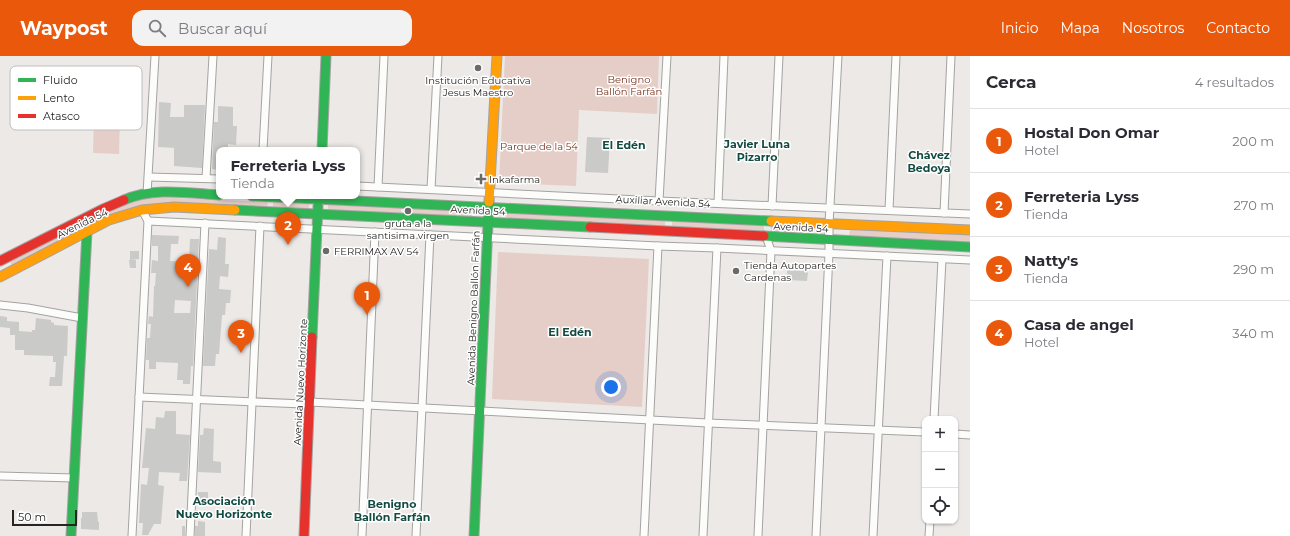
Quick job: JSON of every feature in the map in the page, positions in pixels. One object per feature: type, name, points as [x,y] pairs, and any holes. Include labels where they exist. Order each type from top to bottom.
[{"type":"main road","points":[[322,147],[326,56]]},
{"type":"main road","name":"Avenida Benigno Ballón Farfán","points":[[474,536],[488,208],[497,56]]},
{"type":"main road","name":"Avenida 54","points":[[0,261],[103,208],[131,197],[166,192],[216,195]]},
{"type":"main road","name":"Avenida Nuevo Horizonte","points":[[304,536],[319,199]]},
{"type":"main road","name":"Avenida 54","points":[[336,199],[488,208],[970,230]]},
{"type":"main road","name":"Avenida 54","points":[[0,278],[109,220],[142,210],[174,207],[318,213],[970,247]]},
{"type":"main road","points":[[72,536],[87,232]]},
{"type":"street","points":[[147,194],[155,56]]},
{"type":"street","points":[[206,178],[213,56]]},
{"type":"street","points":[[263,147],[268,56]]},
{"type":"street","points":[[378,187],[384,56]]},
{"type":"street","points":[[432,189],[438,56]]},
{"type":"street","points":[[659,201],[667,56]]},
{"type":"street","points":[[718,203],[724,56]]},
{"type":"street","points":[[772,206],[780,56]]},
{"type":"street","points":[[816,536],[829,253],[829,224],[838,56]]},
{"type":"street","points":[[889,210],[896,56]]},
{"type":"street","points":[[944,213],[951,56]]},
{"type":"street","points":[[149,177],[216,179]]},
{"type":"street","name":"Auxiliar Avenida 54","points":[[360,186],[659,201],[970,214]]},
{"type":"street","points":[[132,536],[148,221],[142,210]]},
{"type":"street","points":[[148,221],[970,260]]},
{"type":"street","points":[[190,536],[205,223]]},
{"type":"street","points":[[246,536],[260,226]]},
{"type":"street","points":[[362,536],[375,232]]},
{"type":"street","points":[[416,536],[430,235]]},
{"type":"street","points":[[758,536],[771,250],[766,236]]},
{"type":"street","points":[[644,536],[658,246]]},
{"type":"street","points":[[703,536],[717,248]]},
{"type":"street","points":[[873,536],[887,256]]},
{"type":"street","points":[[934,416],[942,259]]},
{"type":"street","points":[[0,305],[28,308],[82,318]]},
{"type":"street","points":[[139,397],[304,404],[310,402],[762,426],[922,432]]},
{"type":"street","points":[[958,434],[970,435]]},
{"type":"street","points":[[0,476],[74,478]]},
{"type":"street","points":[[929,536],[930,524]]},
{"type":"green space","name":"Parque de la 54","points":[[505,56],[659,56],[657,114],[579,110],[576,186],[499,183]]},
{"type":"green space","points":[[94,130],[120,130],[119,154],[93,153]]},
{"type":"green space","points":[[154,197],[268,202],[267,207],[134,207],[110,216],[12,266],[10,262],[107,211],[131,202]]},
{"type":"green space","points":[[273,202],[309,204],[309,209],[273,207]]},
{"type":"green space","points":[[328,205],[401,208],[401,214],[328,210]]},
{"type":"green space","points":[[410,208],[472,210],[472,216],[410,214]]},
{"type":"green space","points":[[507,213],[665,221],[665,227],[506,218]]},
{"type":"green space","points":[[672,221],[764,226],[764,232],[672,227]]},
{"type":"green space","points":[[771,226],[810,228],[809,234],[771,232]]},
{"type":"green space","points":[[850,229],[970,235],[970,243],[849,236]]},
{"type":"green space","points":[[498,252],[649,259],[642,407],[492,399]]},
{"type":"building","points":[[159,102],[171,103],[170,117],[184,117],[184,105],[205,105],[202,168],[174,166],[174,148],[176,148],[158,147]]},
{"type":"building","points":[[218,106],[233,107],[233,126],[237,126],[236,145],[228,144],[228,147],[216,147],[216,170],[212,169],[214,122],[218,122]]},
{"type":"building","points":[[587,137],[610,138],[608,173],[585,172]]},
{"type":"building","points":[[152,235],[179,236],[178,244],[171,244],[170,261],[189,262],[190,239],[199,239],[193,366],[191,366],[190,384],[183,384],[183,380],[177,380],[178,363],[156,362],[156,369],[149,369],[149,360],[146,360],[147,338],[150,338],[151,324],[148,324],[149,316],[153,317],[156,273],[151,273],[152,260],[158,261],[158,246],[152,246]],"holes":[[[175,300],[191,301],[190,313],[174,313]]]},
{"type":"building","points":[[218,237],[226,238],[225,264],[229,264],[228,277],[220,276],[219,289],[231,290],[230,303],[226,303],[225,315],[222,315],[219,354],[216,354],[215,366],[203,366],[209,249],[217,250]]},
{"type":"building","points":[[130,251],[139,251],[139,259],[130,260]]},
{"type":"building","points":[[129,260],[136,260],[136,268],[130,268]]},
{"type":"building","points":[[787,270],[808,271],[807,281],[787,280]]},
{"type":"building","points":[[0,316],[7,317],[7,321],[19,322],[19,331],[32,332],[32,330],[35,330],[36,318],[51,320],[54,325],[68,326],[67,356],[64,356],[62,386],[49,386],[50,377],[55,377],[56,362],[53,362],[53,356],[24,355],[24,350],[15,350],[15,335],[10,335],[10,328],[0,327]]},
{"type":"building","points":[[165,411],[176,411],[176,434],[190,435],[187,481],[179,481],[180,473],[159,472],[158,485],[164,486],[161,524],[154,524],[148,535],[142,535],[143,523],[139,523],[141,484],[147,485],[149,468],[142,468],[146,428],[155,429],[156,417],[164,418]]},
{"type":"building","points":[[204,428],[214,429],[213,461],[221,462],[221,473],[198,472],[200,435],[203,435]]},
{"type":"building","points":[[198,492],[208,492],[208,500],[198,500]]},
{"type":"building","points":[[82,512],[97,512],[99,530],[81,529]]},
{"type":"building","points":[[198,521],[205,522],[205,536],[195,536],[195,526],[198,526]]},
{"type":"building","points":[[182,526],[185,526],[185,536],[182,536]]},
{"type":"traffic: fast","points":[[322,147],[326,56]]},
{"type":"traffic: fast","points":[[124,200],[147,193],[159,192],[216,195]]},
{"type":"traffic: fast","points":[[314,199],[771,221]]},
{"type":"traffic: fast","points":[[474,536],[489,202]]},
{"type":"traffic: fast","points":[[312,337],[318,206]]},
{"type":"traffic: fast","points":[[235,210],[590,227]]},
{"type":"traffic: fast","points":[[71,536],[87,232]]},
{"type":"traffic: fast","points":[[764,236],[970,247]]},
{"type":"traffic: slow","points":[[489,202],[497,56]]},
{"type":"traffic: slow","points":[[0,277],[109,220],[142,210],[174,207],[235,210]]},
{"type":"traffic: slow","points":[[771,221],[970,230]]},
{"type":"traffic: jam","points":[[0,261],[124,200]]},
{"type":"traffic: jam","points":[[590,227],[764,236]]},
{"type":"traffic: jam","points":[[304,536],[312,337]]},
{"type":"place","name":"Institución Educativa Jesus Maestro","points":[[478,68]]},
{"type":"place","name":"Inkafarma","points":[[481,179]]},
{"type":"place","name":"gruta a la santisima virgen","points":[[408,211]]},
{"type":"place","name":"Ferreteria Lyss","points":[[288,245]]},
{"type":"place","name":"FERRIMAX AV 54","points":[[326,251]]},
{"type":"place","name":"Tienda Autopartes Cardenas","points":[[736,271]]},
{"type":"place","name":"Casa de angel","points":[[188,287]]},
{"type":"place","name":"Hostal Don Omar","points":[[367,315]]},
{"type":"place","name":"Natty's","points":[[241,353]]},
{"type":"district","name":"El Edén","points":[[624,145]]},
{"type":"district","name":"Javier Luna Pizarro","points":[[757,150]]},
{"type":"district","name":"Chávez Bedoya","points":[[929,161]]},
{"type":"district","name":"El Edén","points":[[570,332]]},
{"type":"district","name":"Asociación Nuevo Horizonte","points":[[224,507]]},
{"type":"district","name":"Benigno Ballón Farfán","points":[[392,510]]}]
